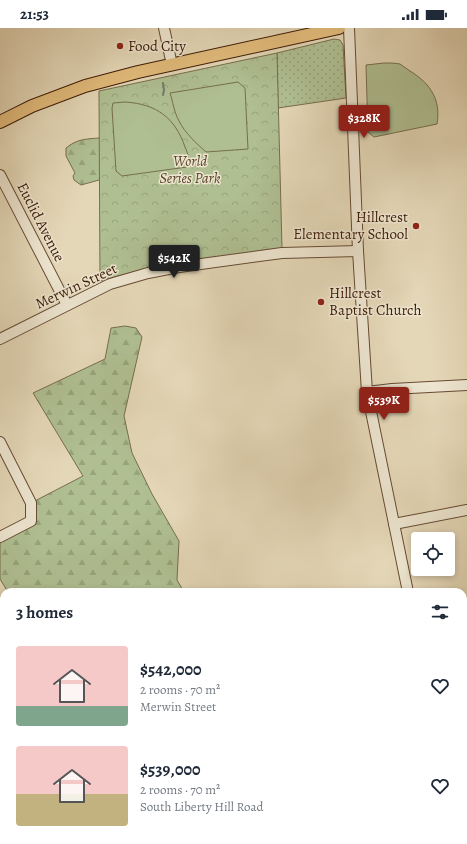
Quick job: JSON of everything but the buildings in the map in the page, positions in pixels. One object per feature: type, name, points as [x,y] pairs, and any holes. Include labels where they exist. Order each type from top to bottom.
[{"type":"main road","points":[[0,122],[32,106],[85,86],[138,72],[339,28]]},
{"type":"street","points":[[164,28],[172,65]]},
{"type":"street","points":[[349,28],[358,251],[367,392],[407,588]]},
{"type":"street","name":"Euclid Avenue","points":[[0,174],[67,305]]},
{"type":"street","name":"Merwin Street","points":[[0,339],[110,284],[148,273],[194,265],[282,254],[358,251]]},
{"type":"street","points":[[367,392],[392,389],[467,386]]},
{"type":"street","points":[[0,442],[31,503],[31,521],[0,537]]},
{"type":"street","points":[[394,524],[467,510]]},
{"type":"green space","points":[[334,39],[340,40],[343,45],[346,98],[278,108],[277,53]]},
{"type":"green space","name":"World Series Park","points":[[277,53],[282,249],[149,268],[100,281],[99,91]]},
{"type":"green space","points":[[384,63],[400,64],[424,81],[433,93],[436,100],[438,115],[437,124],[374,137],[368,132],[366,65]]},
{"type":"green space","points":[[238,82],[245,88],[248,149],[206,152],[184,130],[176,114],[170,93]]},
{"type":"green space","points":[[113,103],[136,103],[155,109],[170,121],[181,137],[187,152],[189,160],[187,167],[122,176],[116,171],[112,108]]},
{"type":"green space","points":[[99,138],[104,139],[109,176],[81,185],[74,180],[73,176],[75,173],[66,156],[66,148],[78,141]]},
{"type":"green space","points":[[125,326],[136,328],[142,337],[124,416],[132,453],[152,494],[179,541],[177,580],[182,588],[6,588],[0,579],[0,542],[31,521],[31,503],[83,476],[33,393],[105,359],[111,328]]},
{"type":"waterway","points":[[163,83],[163,95]]},
{"type":"place","name":"Food City","points":[[120,46]]},
{"type":"place","name":"Hillcrest Elementary School","points":[[416,226]]},
{"type":"place","name":"Hillcrest Baptist Church","points":[[321,302]]}]
